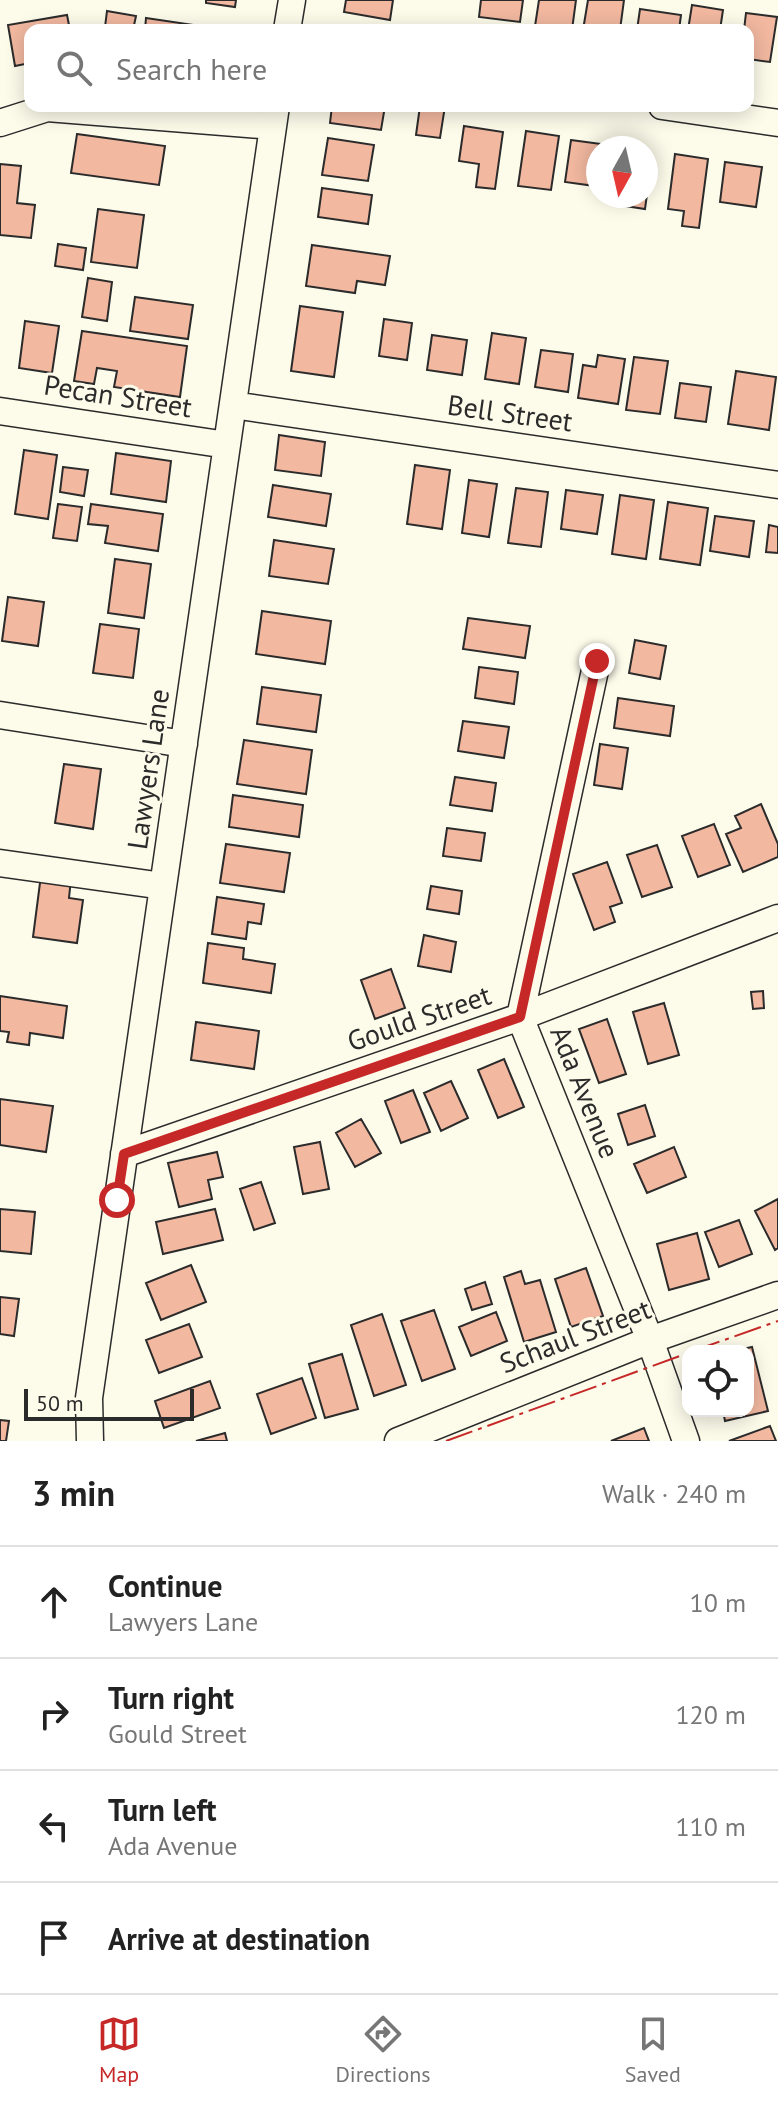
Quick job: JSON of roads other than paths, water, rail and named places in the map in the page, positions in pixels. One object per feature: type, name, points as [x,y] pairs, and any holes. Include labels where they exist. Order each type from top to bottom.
[{"type":"street","points":[[288,24],[292,0]]},
{"type":"street","points":[[0,123],[34,112]]},
{"type":"street","points":[[161,112],[275,116]]},
{"type":"street","points":[[703,112],[778,123]]},
{"type":"street","name":"Lawyers Lane","points":[[90,1441],[89,1398],[275,116]]},
{"type":"street","name":"Bell Street","points":[[233,405],[778,485]]},
{"type":"street","name":"Pecan Street","points":[[0,411],[227,445]]},
{"type":"street","name":"Ada Avenue","points":[[597,661],[520,1017],[650,1340],[686,1441]]},
{"type":"street","points":[[0,715],[184,744]]},
{"type":"street","points":[[0,863],[163,886]]},
{"type":"street","name":"Gould Street","points":[[124,1154],[520,1017],[778,918]]},
{"type":"street","name":"Schaul Street","points":[[398,1441],[650,1340],[778,1295]]}]
